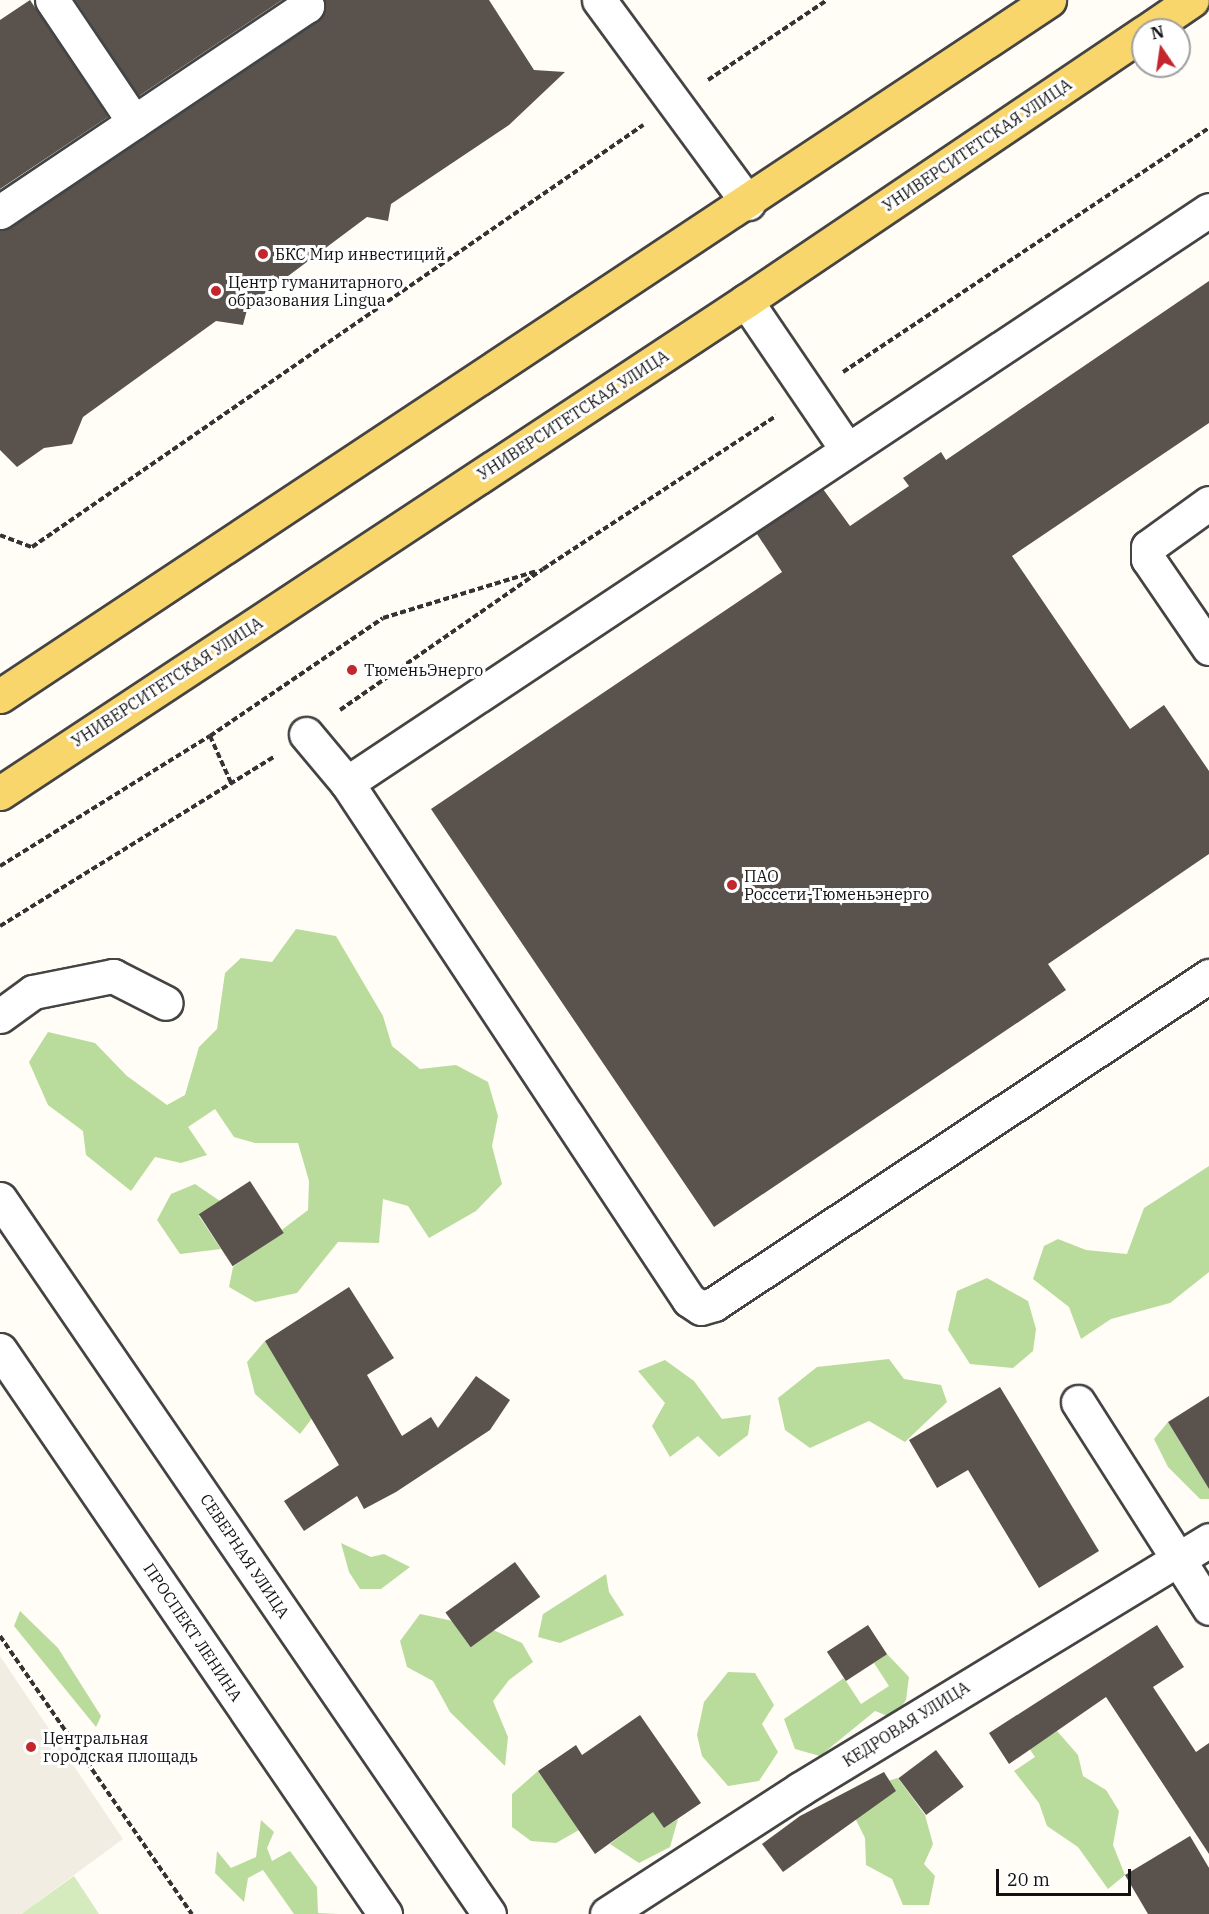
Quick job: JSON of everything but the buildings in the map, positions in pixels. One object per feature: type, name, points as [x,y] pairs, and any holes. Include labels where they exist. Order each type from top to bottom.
[{"type":"main road","points":[[0,696],[748,203],[1049,0]]},
{"type":"main road","points":[[1166,18],[1192,0]]},
{"type":"main road","name":"УНИВЕРСИТЕТСКАЯ УЛИЦА","points":[[0,792],[746,301],[1131,41]]},
{"type":"street","points":[[52,0],[134,122]]},
{"type":"street","points":[[0,212],[307,6],[303,0]]},
{"type":"street","points":[[599,0],[748,203]]},
{"type":"street","points":[[346,783],[846,448],[1209,210]]},
{"type":"street","points":[[746,301],[807,396],[846,448]]},
{"type":"street","points":[[1209,504],[1148,547],[1148,559],[1209,648]]},
{"type":"street","points":[[306,734],[346,783],[689,1300],[701,1308],[724,1297],[1209,976]]},
{"type":"street","points":[[0,1016],[33,992],[113,976],[166,1003]]},
{"type":"street","name":"СЕВЕРНАЯ УЛИЦА","points":[[0,1199],[489,1914]]},
{"type":"street","name":"ПРОСПЕКТ ЛЕНИНА","points":[[0,1350],[10,1386],[385,1914]]},
{"type":"street","points":[[1078,1402],[1209,1608]]},
{"type":"street","name":"КЕДРОВАЯ УЛИЦА","points":[[608,1914],[800,1789],[1209,1540]]},
{"type":"path","points":[[0,535],[32,547],[674,103],[827,0]]},
{"type":"path","points":[[0,926],[232,786],[543,569],[1209,128]]},
{"type":"path","points":[[0,866],[210,736],[383,618],[543,569]]},
{"type":"path","points":[[210,736],[232,786]]},
{"type":"path","points":[[0,1636],[192,1914]]},
{"type":"green space","points":[[296,929],[336,936],[383,1016],[392,1046],[420,1069],[456,1065],[488,1082],[498,1116],[492,1146],[502,1184],[476,1211],[429,1238],[408,1206],[383,1199],[379,1243],[338,1242],[297,1293],[255,1302],[229,1287],[233,1267],[308,1210],[309,1181],[298,1143],[255,1143],[234,1137],[215,1109],[188,1127],[207,1155],[181,1163],[155,1157],[131,1191],[86,1155],[83,1131],[48,1105],[29,1062],[48,1032],[95,1043],[127,1076],[167,1105],[185,1095],[199,1047],[217,1029],[225,973],[241,958],[272,962]]},
{"type":"green space","points":[[1209,1166],[1209,1272],[1170,1303],[1111,1319],[1081,1339],[1069,1307],[1033,1279],[1044,1246],[1058,1239],[1086,1250],[1127,1254],[1144,1208]]},
{"type":"green space","points":[[195,1184],[220,1201],[199,1216],[221,1249],[180,1254],[157,1220],[171,1194]]},
{"type":"green space","points":[[987,1278],[1028,1301],[1036,1329],[1033,1351],[1013,1368],[970,1364],[948,1330],[957,1291]]},
{"type":"green space","points":[[265,1341],[313,1417],[300,1434],[255,1394],[247,1362]]},
{"type":"green space","points":[[889,1359],[904,1379],[941,1385],[947,1402],[905,1442],[869,1421],[810,1448],[785,1430],[778,1398],[817,1367]]},
{"type":"green space","points":[[665,1360],[694,1381],[722,1419],[751,1415],[748,1435],[719,1457],[698,1436],[670,1457],[652,1426],[665,1403],[638,1371]]},
{"type":"green space","points":[[1168,1422],[1209,1489],[1209,1499],[1200,1499],[1168,1467],[1154,1439]]},
{"type":"green space","points":[[341,1543],[371,1557],[384,1554],[410,1567],[381,1589],[360,1589],[349,1572]]},
{"type":"green space","points":[[606,1574],[609,1592],[624,1615],[560,1643],[538,1637],[543,1614]]},
{"type":"green space","points":[[20,1611],[58,1648],[101,1716],[96,1727],[14,1626]]},
{"type":"green space","points":[[420,1614],[491,1629],[522,1643],[533,1662],[509,1680],[493,1701],[508,1737],[505,1766],[450,1712],[433,1681],[407,1667],[400,1641]]},
{"type":"green space","points":[[887,1654],[909,1677],[906,1700],[893,1718],[875,1711],[820,1756],[795,1749],[784,1719],[844,1678],[861,1704],[889,1686],[874,1663]]},
{"type":"green space","points":[[728,1672],[755,1673],[774,1705],[762,1724],[778,1752],[759,1781],[728,1786],[702,1756],[697,1735],[704,1702]]},
{"type":"green space","points":[[1057,1731],[1078,1755],[1083,1776],[1106,1790],[1119,1811],[1113,1845],[1125,1875],[1108,1889],[1078,1847],[1047,1826],[1039,1803],[1014,1771],[1035,1757],[1029,1748]]},
{"type":"green space","points":[[623,1745],[664,1828],[678,1819],[670,1847],[639,1863],[610,1844],[632,1827]]},
{"type":"green space","points":[[538,1771],[579,1830],[556,1843],[531,1841],[512,1827],[512,1794]]},
{"type":"green space","points":[[898,1778],[925,1815],[933,1844],[924,1864],[935,1876],[929,1905],[903,1905],[892,1879],[866,1865],[865,1838],[843,1794]]},
{"type":"green space","points":[[261,1820],[274,1832],[267,1848],[272,1861],[290,1851],[317,1887],[318,1913],[338,1914],[294,1914],[263,1870],[248,1878],[244,1902],[215,1873],[217,1851],[231,1868],[256,1857]]},
{"type":"green space","points":[[74,1876],[99,1914],[21,1914]]},
{"type":"shaded area","name":"Центральная городская площадь","points":[[0,1656],[123,1839],[21,1914],[0,1914]]},
{"type":"place","name":"БКС Мир инвестиций","points":[[263,254]]},
{"type":"place","name":"Центр гуманитарного образования Lingua","points":[[216,291]]},
{"type":"place","name":"ТюменьЭнерго","points":[[352,670]]},
{"type":"place","name":"ПАО Россети-Тюменьэнерго","points":[[732,885]]},
{"type":"place","name":"Центральная городская площадь","points":[[31,1747]]}]
